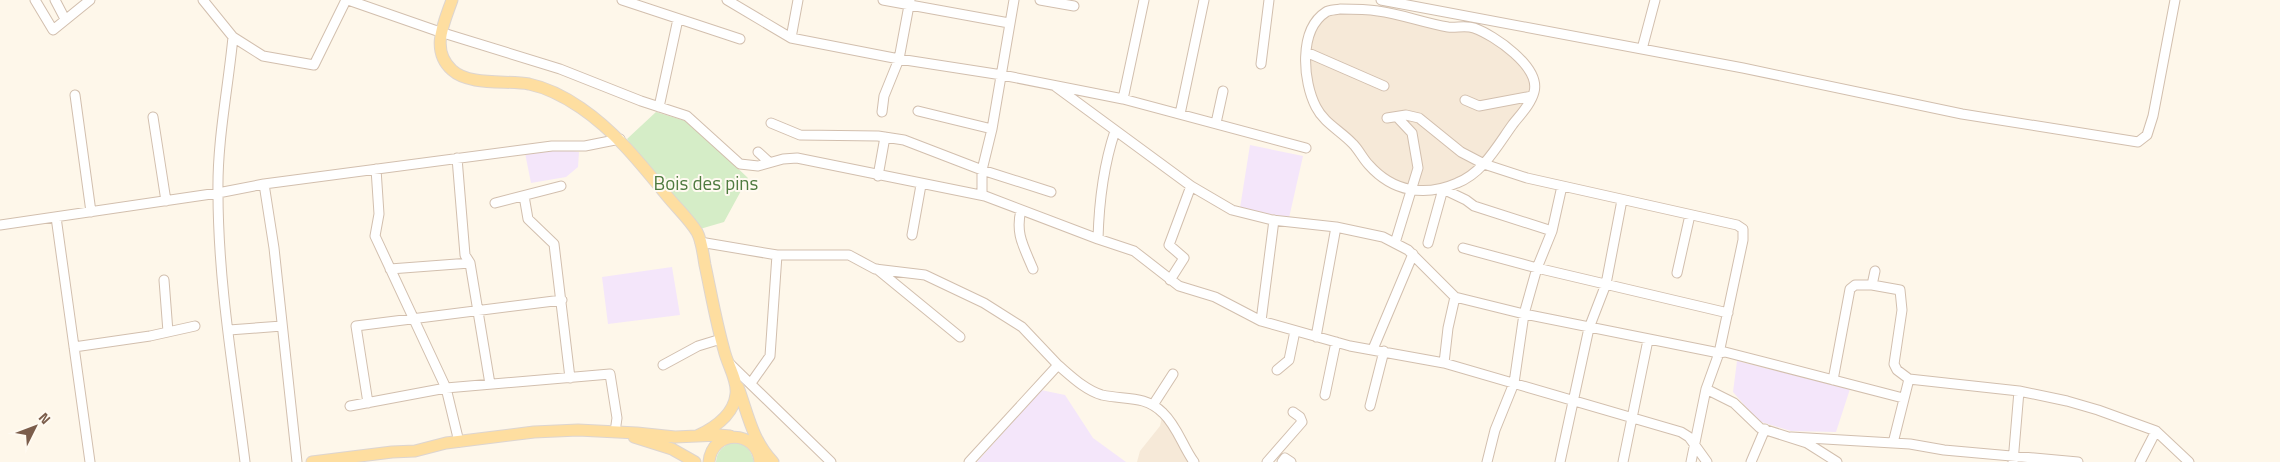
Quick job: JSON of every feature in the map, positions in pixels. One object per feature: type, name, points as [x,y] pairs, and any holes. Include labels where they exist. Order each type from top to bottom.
[{"type":"main road","points":[[452,0],[440,32],[439,42],[443,56],[451,69],[459,76],[473,79],[516,82],[545,89],[580,107],[620,139],[694,228],[700,242],[721,339],[751,428],[760,462]]},
{"type":"main road","points":[[697,436],[709,430],[723,419],[733,406],[736,386],[732,374]]},
{"type":"main road","points":[[709,462],[723,419]]},
{"type":"main road","points":[[751,428],[759,444],[772,462]]},
{"type":"main road","points":[[312,462],[415,451],[459,442],[534,432],[617,432],[675,437],[697,436],[717,439],[730,436],[744,438],[772,462]]},
{"type":"main road","points":[[617,432],[672,449],[696,462]]},
{"type":"street","points":[[35,0],[53,30],[90,0]]},
{"type":"street","points":[[55,0],[65,19]]},
{"type":"street","points":[[207,2],[233,37],[263,56],[314,66],[347,0],[440,32],[560,69],[689,117],[740,164],[758,166],[782,158],[797,158],[982,196],[1141,255],[1179,286],[1215,297],[1261,321],[1336,342],[1444,363],[1681,432],[1694,444]]},
{"type":"street","points":[[622,0],[740,39]]},
{"type":"street","points":[[727,0],[791,38],[899,60],[1002,75],[1123,99],[1306,148]]},
{"type":"street","points":[[791,38],[798,0]]},
{"type":"street","points":[[883,0],[910,3],[1009,23]]},
{"type":"street","points":[[982,196],[982,170],[992,129],[1014,0]]},
{"type":"street","points":[[1040,0],[1074,6]]},
{"type":"street","points":[[1123,99],[1144,0]]},
{"type":"street","points":[[1180,114],[1204,0]]},
{"type":"street","points":[[1261,64],[1269,0]]},
{"type":"street","points":[[1381,0],[1642,48],[1962,114],[2138,142],[2148,136],[2175,0]]},
{"type":"street","points":[[1642,48],[1655,0]]},
{"type":"street","points":[[882,112],[884,96],[899,60],[910,3]]},
{"type":"street","points":[[1340,9],[1377,11],[1449,27],[1473,27],[1517,54],[1532,72],[1534,84],[1532,96],[1479,170],[1443,189],[1410,191],[1390,183],[1369,166],[1354,145],[1323,118],[1316,107],[1305,69],[1306,52],[1311,34],[1318,20],[1326,12],[1340,9]]},
{"type":"street","points":[[1440,25],[1442,12]]},
{"type":"street","points":[[659,107],[678,19]]},
{"type":"street","points":[[233,37],[219,159],[218,193],[223,283],[245,462]]},
{"type":"street","points":[[1306,52],[1384,86]]},
{"type":"street","points":[[1055,86],[1191,186],[1232,210],[1274,220],[1336,227],[1383,237],[1413,254],[1455,297],[1589,328],[1719,353],[1725,352],[1903,398]]},
{"type":"street","points":[[1216,123],[1223,91]]},
{"type":"street","points":[[75,95],[91,212]]},
{"type":"street","points":[[1465,100],[1479,106],[1532,96]]},
{"type":"street","points":[[918,110],[992,129]]},
{"type":"street","points":[[1386,118],[1406,115],[1419,118],[1462,152],[1484,164],[1527,178],[1737,225],[1743,229],[1743,240],[1719,353],[1706,389],[1694,444],[1695,456],[1707,462]]},
{"type":"street","points":[[1395,243],[1418,168],[1412,133],[1397,116]]},
{"type":"street","points":[[153,117],[166,201]]},
{"type":"street","points":[[771,123],[800,135],[904,140],[982,170],[1051,192]]},
{"type":"street","points":[[1098,240],[1098,203],[1104,166],[1115,130]]},
{"type":"street","points":[[878,176],[885,138]]},
{"type":"street","points":[[0,225],[218,193],[264,184],[552,146],[585,146],[620,139]]},
{"type":"street","points":[[758,152],[769,162]]},
{"type":"street","points":[[457,158],[465,255],[470,263],[490,384]]},
{"type":"street","points":[[376,169],[379,214],[375,236],[446,388],[459,442]]},
{"type":"street","points":[[264,184],[297,462]]},
{"type":"street","points":[[912,235],[921,185]]},
{"type":"street","points":[[496,203],[561,186]]},
{"type":"street","points":[[1170,280],[1184,258],[1169,244],[1191,186]]},
{"type":"street","points":[[1487,462],[1500,416],[1514,383],[1524,314],[1537,268],[1552,231],[1562,186]]},
{"type":"street","points":[[1443,189],[1474,206],[1552,231]]},
{"type":"street","points":[[1428,243],[1443,189]]},
{"type":"street","points":[[524,196],[528,219],[554,244],[570,378]]},
{"type":"street","points":[[1560,462],[1589,328],[1606,284],[1622,200]]},
{"type":"street","points":[[1021,210],[1018,224],[1019,234],[1033,269]]},
{"type":"street","points":[[1677,273],[1690,215]]},
{"type":"street","points":[[56,217],[90,462]]},
{"type":"street","points":[[1261,321],[1274,220]]},
{"type":"street","points":[[1316,337],[1336,227]]},
{"type":"street","points":[[700,242],[777,255],[849,256],[877,269],[960,337]]},
{"type":"street","points":[[1463,248],[1537,268],[1728,313]]},
{"type":"street","points":[[1373,349],[1413,254]]},
{"type":"street","points":[[751,384],[770,356],[777,255]]},
{"type":"street","points":[[390,270],[470,263]]},
{"type":"street","points":[[877,269],[926,275],[984,303],[1022,327],[1058,365],[1078,382],[1094,392],[1103,395],[1142,399],[1153,405],[1171,421],[1194,462]]},
{"type":"street","points":[[1872,285],[1875,271]]},
{"type":"street","points":[[164,280],[168,332]]},
{"type":"street","points":[[1833,380],[1850,289],[1855,285],[1872,285],[1900,290],[1902,310],[1894,364],[1897,370],[1909,379],[2018,391],[2098,410],[2156,431],[2189,462]]},
{"type":"street","points":[[1444,363],[1448,328],[1455,297]]},
{"type":"street","points":[[368,403],[356,326],[562,300]]},
{"type":"street","points":[[74,347],[195,326]]},
{"type":"street","points":[[228,330],[282,326]]},
{"type":"street","points":[[1277,370],[1289,360],[1295,331]]},
{"type":"street","points":[[663,365],[698,346],[721,339]]},
{"type":"street","points":[[1623,462],[1648,340]]},
{"type":"street","points":[[1325,396],[1336,342]]},
{"type":"street","points":[[1370,406],[1384,352]]},
{"type":"street","points":[[727,360],[831,462]]},
{"type":"street","points":[[969,462],[1058,365]]},
{"type":"street","points":[[350,406],[446,388],[610,374],[617,418],[617,432]]},
{"type":"street","points":[[1153,405],[1173,374]]},
{"type":"street","points":[[1893,443],[1909,379]]},
{"type":"street","points":[[1706,389],[1734,403],[1752,422],[1764,429],[1807,443],[1837,462]]},
{"type":"street","points":[[2013,459],[2018,391]]},
{"type":"street","points":[[1266,462],[1302,422],[1300,417],[1293,412]]},
{"type":"street","points":[[1751,462],[1764,429]]},
{"type":"street","points":[[2140,462],[2156,431]]},
{"type":"street","points":[[1791,437],[1893,443],[2013,459],[2078,462]]},
{"type":"street","points":[[1282,462],[1285,458],[1291,462]]},
{"type":"shaded area","points":[[1340,9],[1473,27],[1488,36],[1532,72],[1534,93],[1479,170],[1443,189],[1390,183],[1323,118],[1305,69],[1311,34],[1318,20]]},
{"type":"shaded area","points":[[1250,145],[1303,156],[1289,218],[1240,208]]},
{"type":"shaded area","points":[[560,149],[579,152],[578,167],[566,177],[531,183],[525,153]]},
{"type":"shaded area","points":[[672,267],[680,315],[608,324],[602,277]]},
{"type":"shaded area","points":[[1737,361],[1850,389],[1836,432],[1791,431],[1758,421],[1733,392]]},
{"type":"shaded area","points":[[1041,390],[1065,395],[1093,438],[1126,462],[977,462]]},
{"type":"shaded area","points":[[1163,412],[1194,462],[1137,462],[1140,451],[1160,426]]},
{"type":"green space","name":"Bois des pins","points":[[656,112],[689,122],[748,178],[724,222],[700,229],[627,139]]},
{"type":"green space","points":[[730,443],[746,447],[751,453],[754,462],[716,462],[720,451]]}]
